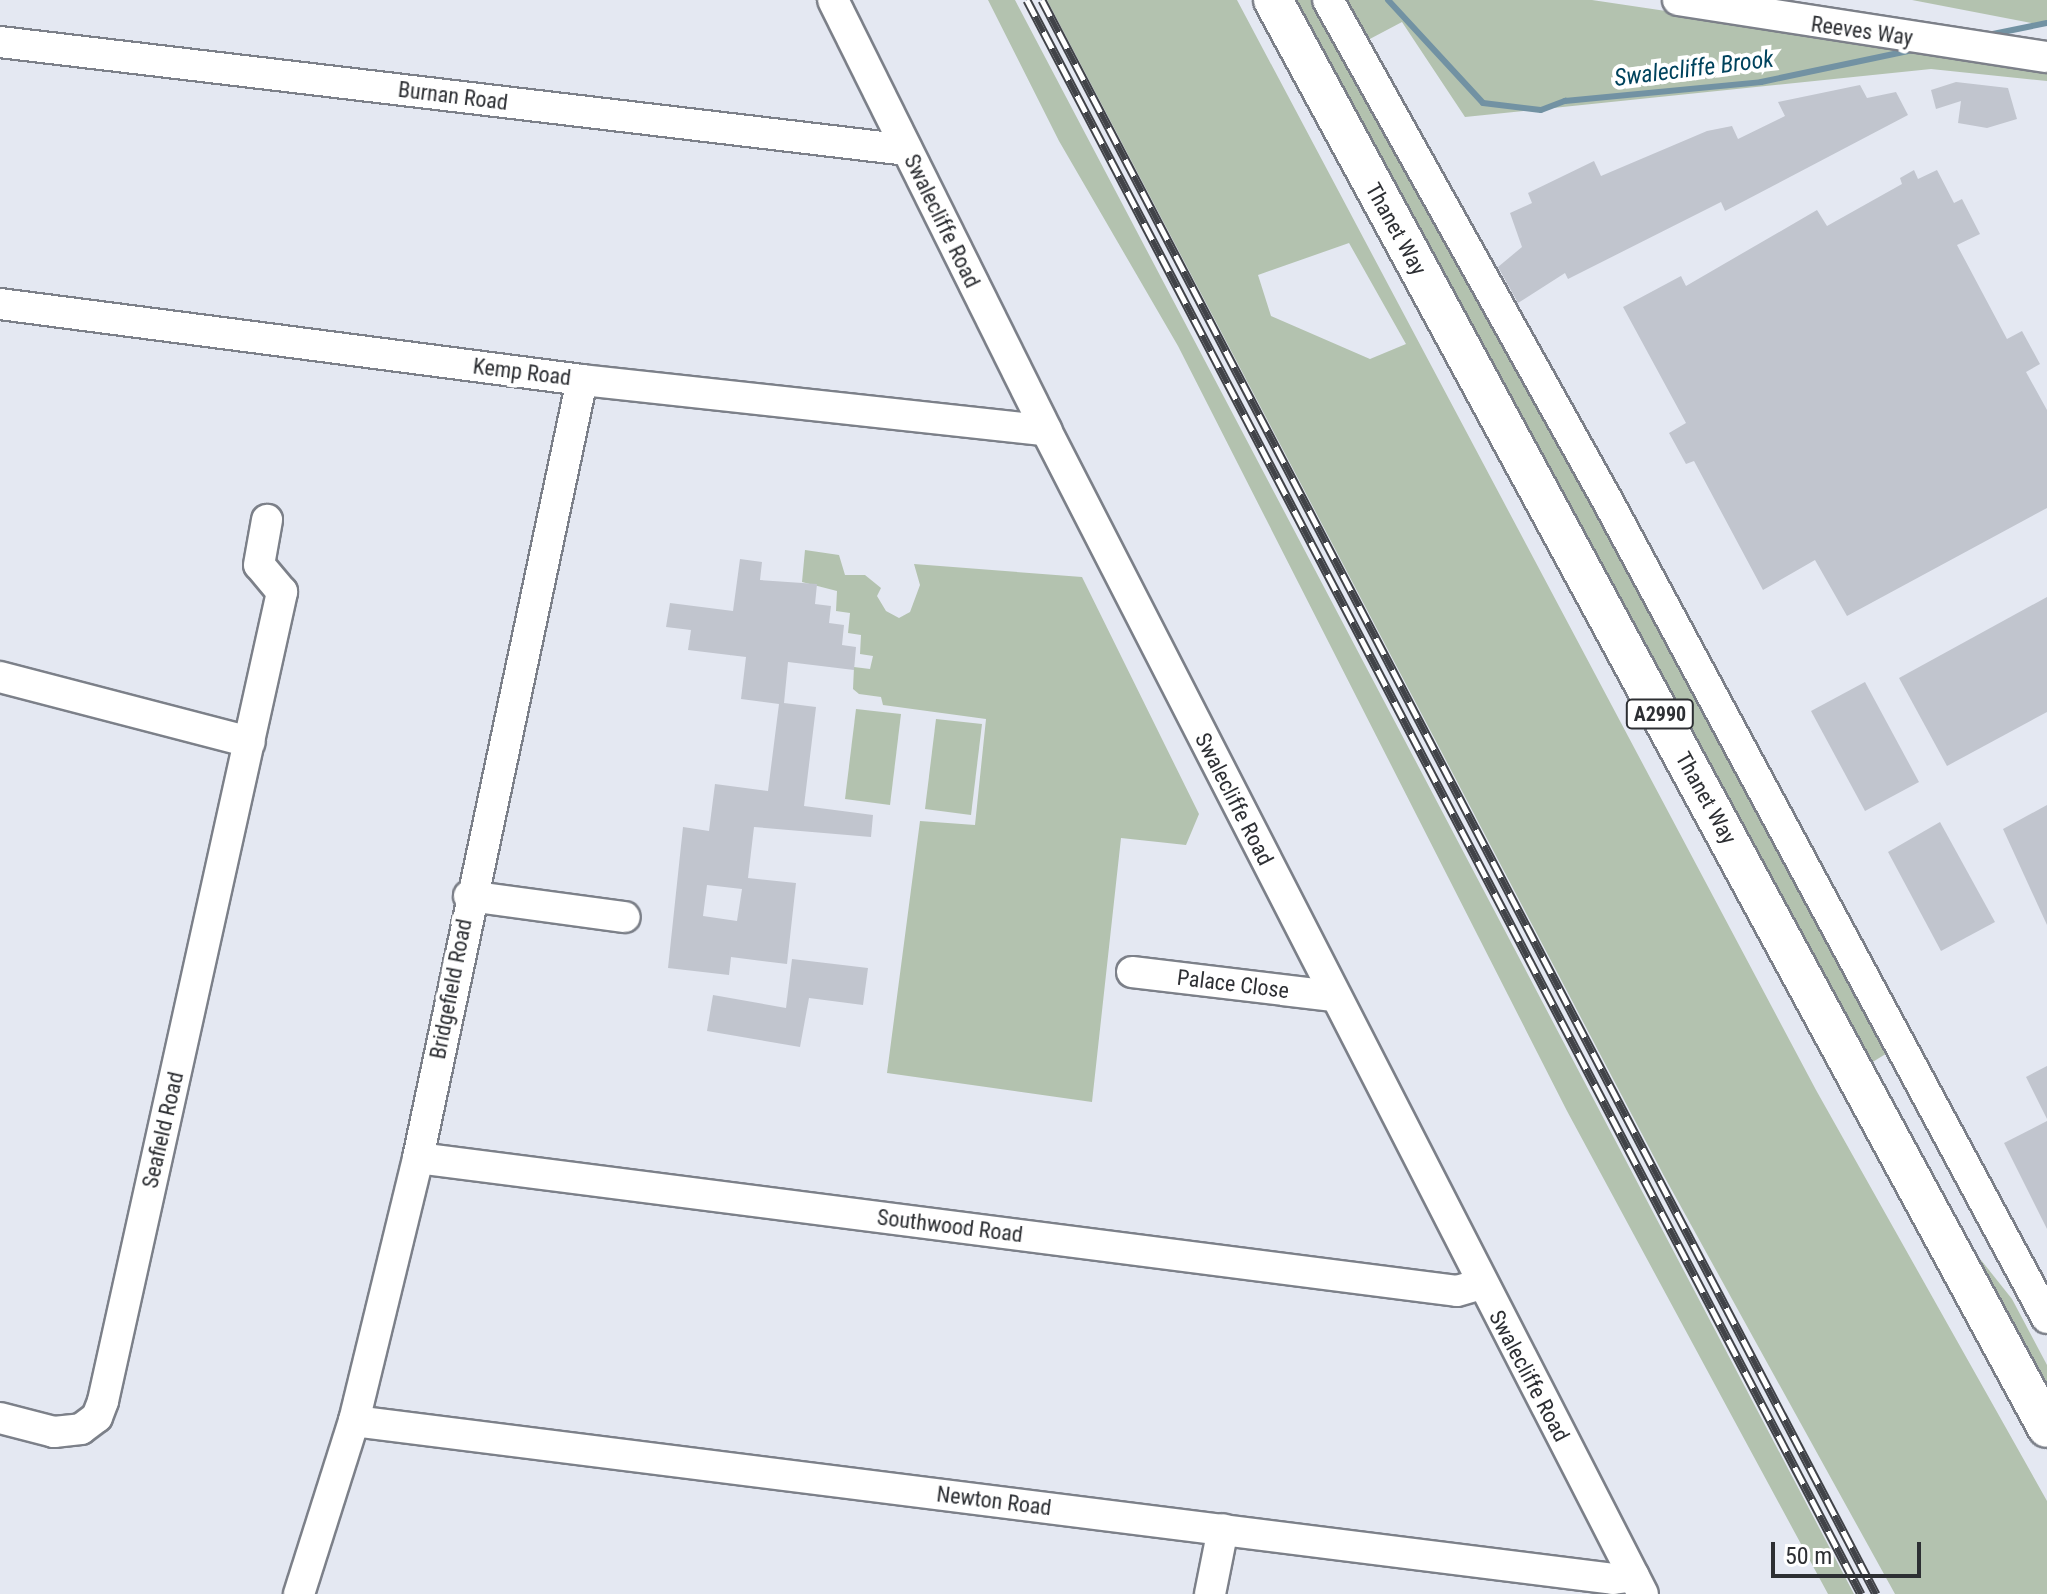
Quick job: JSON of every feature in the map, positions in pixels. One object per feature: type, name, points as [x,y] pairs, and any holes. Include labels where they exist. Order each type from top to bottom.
[{"type":"main road","name":"Thanet Way","points":[[1273,0],[2047,1428]]},
{"type":"street","name":"Swalecliffe Road","points":[[833,0],[1046,430],[1481,1284],[1638,1585]]},
{"type":"street","points":[[1328,0],[1606,498],[2047,1318]]},
{"type":"street","name":"Reeves Way","points":[[1678,0],[2047,57]]},
{"type":"street","name":"Burnan Road","points":[[0,42],[907,150]]},
{"type":"street","name":"Kemp Road","points":[[0,304],[582,380],[1046,430]]},
{"type":"street","name":"Bridgefield Road","points":[[299,1594],[354,1421],[418,1158],[469,896],[582,380]]},
{"type":"street","name":"Seafield Road","points":[[0,1418],[54,1432],[81,1429],[97,1417],[250,742],[294,592],[259,565],[267,520]]},
{"type":"street","points":[[0,677],[250,742]]},
{"type":"street","points":[[469,896],[625,917]]},
{"type":"street","name":"Palace Close","points":[[1132,973],[1334,996]]},
{"type":"street","name":"Southwood Road","points":[[418,1158],[1457,1291],[1481,1284]]},
{"type":"street","name":"Newton Road","points":[[354,1421],[1223,1529],[1613,1579],[1638,1585]]},
{"type":"street","points":[[1210,1594],[1223,1529]]},
{"type":"green space","points":[[988,0],[1015,0],[1854,1594],[1828,1594],[1567,1111],[1178,346],[1059,141]]},
{"type":"green space","points":[[1047,0],[1237,0],[1816,1090],[2047,1501],[2047,1594],[1895,1594],[1664,1176]],"holes":[[[1349,243],[1406,344],[1370,359],[1271,316],[1258,275]]]},
{"type":"green space","points":[[1296,0],[1320,0],[1897,1047],[1871,1063]]},
{"type":"green space","points":[[1341,0],[1592,0],[2047,68],[2047,81],[1931,69],[1465,117],[1402,22],[1366,41]]},
{"type":"green space","points":[[1912,0],[2047,0],[2047,26]]},
{"type":"green space","points":[[805,550],[839,555],[845,575],[865,575],[881,588],[877,596],[886,611],[899,618],[910,612],[920,585],[914,564],[1082,577],[1199,814],[1186,845],[1121,838],[1092,1102],[887,1073],[920,821],[975,825],[986,719],[883,705],[881,697],[859,694],[853,689],[854,667],[870,669],[873,656],[860,654],[861,635],[848,633],[850,613],[836,611],[837,591],[802,582]]},
{"type":"green space","points":[[856,709],[901,714],[890,805],[845,799]]},
{"type":"green space","points":[[936,719],[982,724],[971,815],[925,809]]},
{"type":"green space","points":[[1946,1216],[2012,1299],[2047,1365],[2047,1394]]},
{"type":"building","points":[[1956,82],[2008,88],[2017,119],[1987,128],[1958,123],[1961,101],[1936,109],[1931,90]]},
{"type":"building","points":[[1860,85],[1867,98],[1896,92],[1908,115],[1725,211],[1721,202],[1568,279],[1565,273],[1518,303],[1498,267],[1522,247],[1510,213],[1532,203],[1528,193],[1594,161],[1601,176],[1707,131],[1732,126],[1738,139],[1785,116],[1778,102]]},
{"type":"building","points":[[1914,170],[1918,179],[1937,170],[1954,203],[1962,199],[1980,234],[1957,245],[2007,339],[2022,331],[2040,364],[2026,372],[2047,410],[2047,508],[1847,616],[1815,560],[1763,590],[1694,461],[1686,464],[1669,433],[1686,423],[1623,307],[1681,276],[1686,286],[1817,210],[1827,226],[1902,184],[1900,178]]},
{"type":"building","points":[[740,559],[762,562],[760,580],[817,584],[815,604],[831,606],[829,623],[844,625],[842,645],[856,647],[854,670],[788,662],[784,703],[816,707],[804,806],[873,815],[871,837],[754,827],[748,878],[796,883],[787,964],[731,957],[729,975],[668,968],[683,827],[709,831],[715,784],[768,791],[779,704],[741,699],[746,657],[688,650],[691,630],[666,627],[670,603],[733,611]],"holes":[[[707,885],[742,889],[737,921],[703,916]]]},
{"type":"building","points":[[2047,597],[2047,712],[1947,766],[1899,678]]},
{"type":"building","points":[[1865,682],[1919,782],[1865,811],[1811,711]]},
{"type":"building","points":[[2047,805],[2047,925],[2003,829]]},
{"type":"building","points":[[1940,822],[1995,922],[1941,951],[1888,852]]},
{"type":"building","points":[[792,959],[868,968],[863,1005],[809,998],[800,1047],[707,1031],[713,995],[786,1008]]},
{"type":"building","points":[[2047,1066],[2047,1119],[2026,1077]]},
{"type":"building","points":[[2047,1121],[2047,1229],[2004,1143]]},
{"type":"waterway","name":"Swalecliffe Brook","points":[[1388,0],[1483,103],[1541,110],[1565,101],[1761,82],[1918,49]]},
{"type":"waterway","name":"Swalecliffe Brook","points":[[1988,35],[2047,23]]},
{"type":"railway","points":[[1027,0],[1861,1594]]},
{"type":"railway","points":[[1042,0],[1876,1594]]}]
